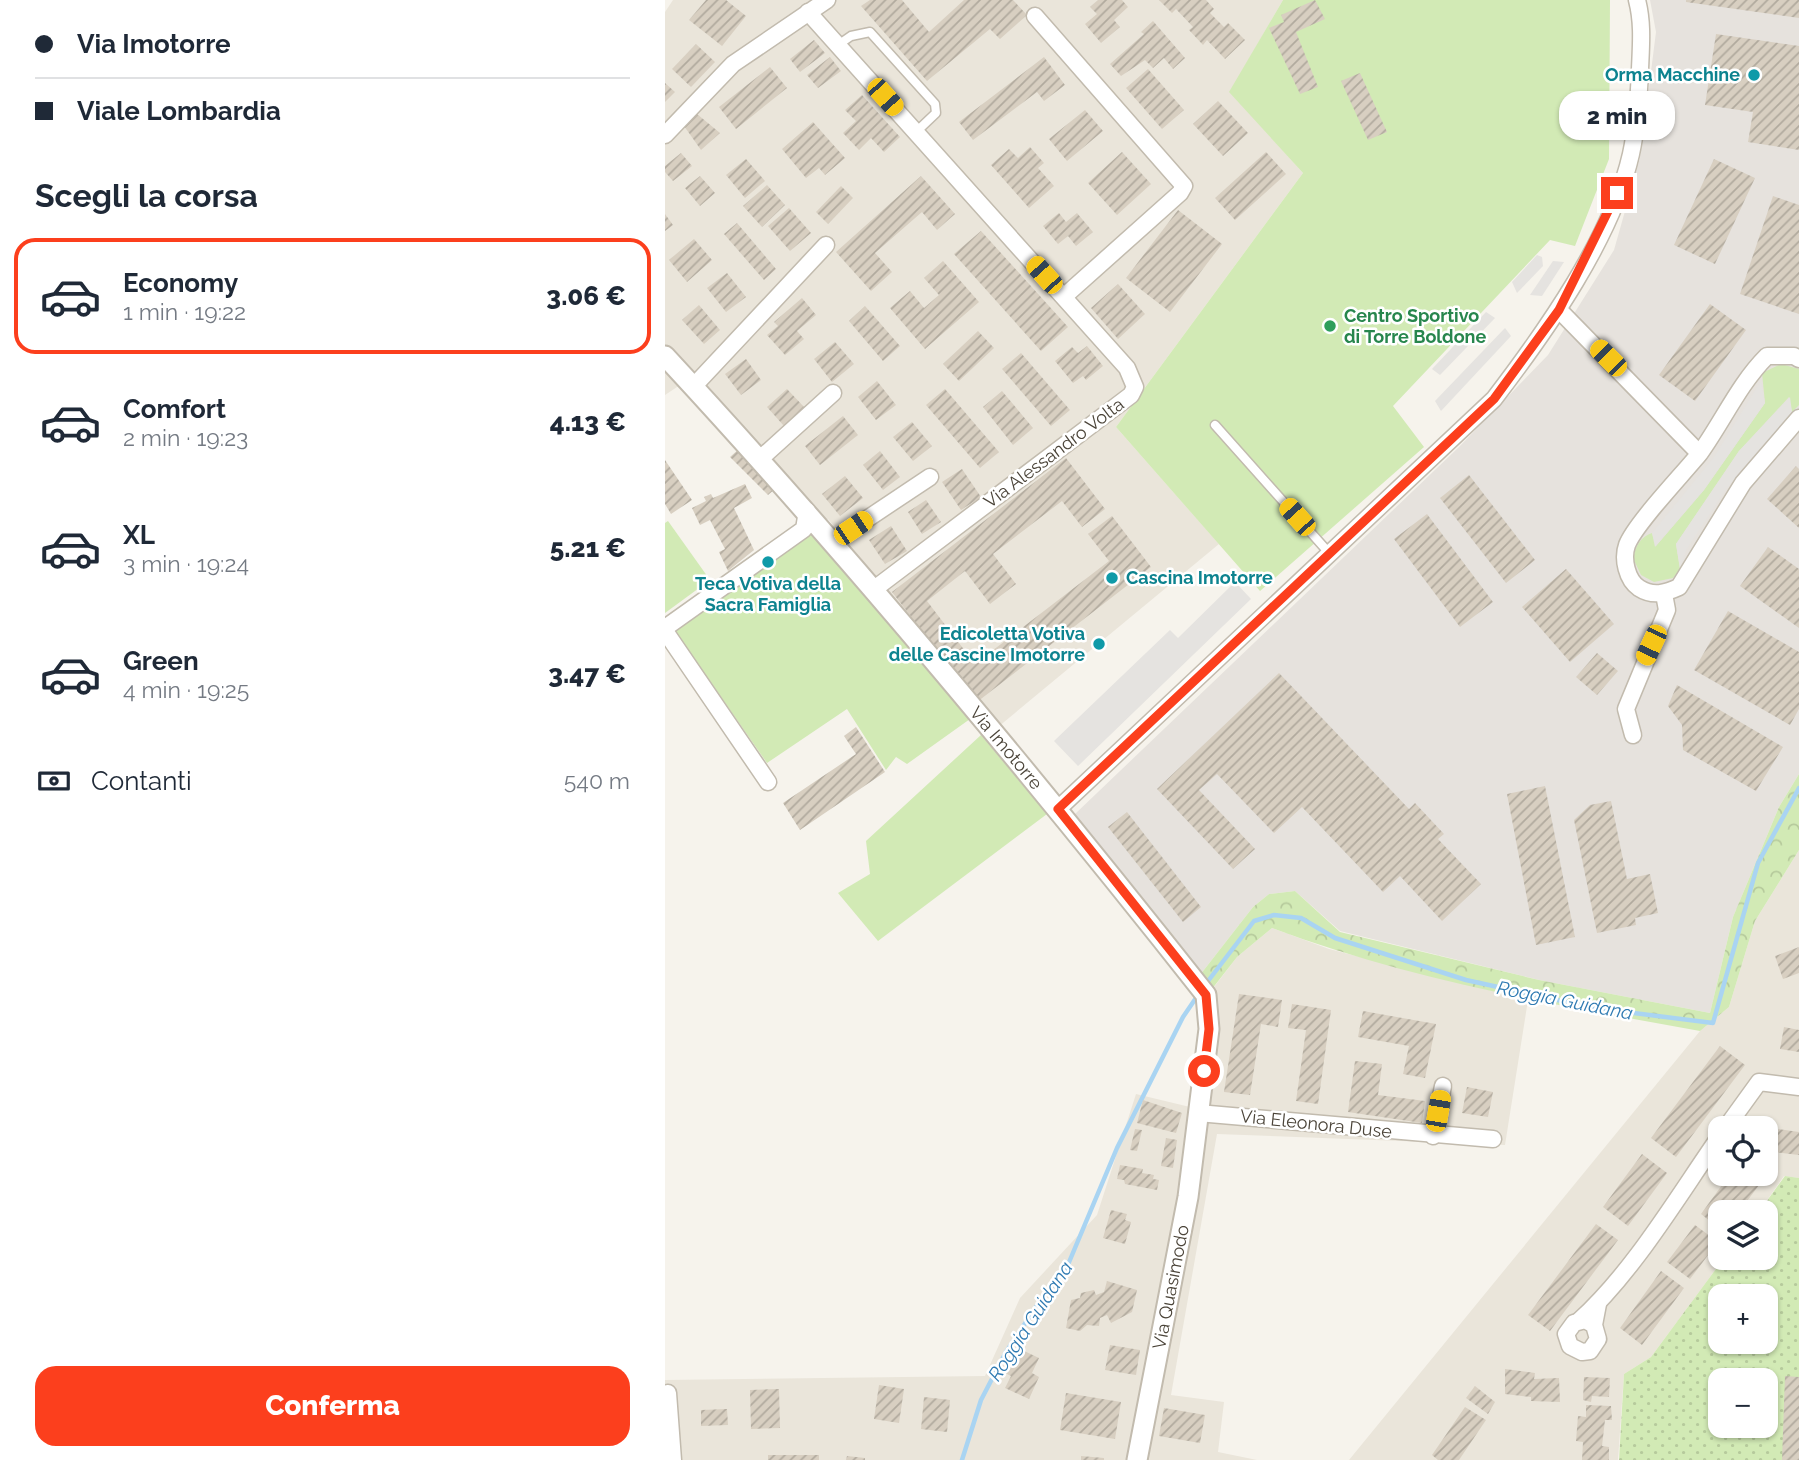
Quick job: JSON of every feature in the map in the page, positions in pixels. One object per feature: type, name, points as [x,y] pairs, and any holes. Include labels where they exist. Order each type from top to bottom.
[{"type":"street","points":[[665,135],[733,64],[827,0]]},
{"type":"street","points":[[1058,809],[1494,399],[1559,310],[1610,213],[1631,154],[1640,77],[1641,19],[1637,0]]},
{"type":"street","name":"Via Alessandro Volta","points":[[808,12],[1127,368],[1135,387],[1131,395],[873,590]]},
{"type":"street","points":[[1035,16],[1181,179],[1184,186],[1180,193],[1068,293],[1062,295]]},
{"type":"street","points":[[694,387],[826,245]]},
{"type":"street","points":[[1559,310],[1699,453]]},
{"type":"street","name":"Via Imotorre","points":[[665,356],[834,541],[1058,809],[1206,995],[1209,1029],[1198,1113]]},
{"type":"street","points":[[1799,359],[1794,356],[1767,356],[1752,371],[1699,453],[1627,545],[1625,565],[1634,585],[1644,591],[1664,594],[1679,587],[1743,483],[1799,418]]},
{"type":"street","points":[[760,459],[833,393]]},
{"type":"street","points":[[834,541],[930,477]]},
{"type":"street","points":[[768,782],[665,629],[804,529],[807,511]]},
{"type":"street","points":[[1633,735],[1626,709],[1667,610],[1664,594]]},
{"type":"street","points":[[1734,1116],[1759,1082],[1799,1087]]},
{"type":"street","points":[[1433,1136],[1443,1086]]},
{"type":"street","name":"Via Eleonora Duse","points":[[1198,1113],[1433,1136],[1493,1139]]},
{"type":"street","name":"Via Quasimodo","points":[[1137,1460],[1188,1197],[1198,1113]]},
{"type":"street","points":[[1587,1323],[1708,1153]]},
{"type":"street","points":[[668,1393],[673,1460]]},
{"type":"lane","points":[[838,45],[851,36],[870,32],[907,73],[936,109],[916,132]]},
{"type":"lane","points":[[1215,425],[1330,554]]},
{"type":"shaded area","points":[[673,0],[1283,0],[1230,92],[1303,173],[1116,427],[1219,544],[998,727],[828,519],[815,530],[680,385],[665,395],[665,12]]},
{"type":"shaded area","points":[[1650,0],[1799,0],[1799,774],[1779,807],[1733,917],[1710,1013],[1539,980],[1340,931],[1295,891],[1269,894],[1253,907],[1200,975],[1075,814],[1459,447],[1548,355],[1614,250],[1640,158],[1656,32]]},
{"type":"shaded area","points":[[1537,255],[1542,257],[1543,266],[1517,293],[1512,282]]},
{"type":"shaded area","points":[[1553,261],[1564,262],[1542,296],[1530,295]]},
{"type":"shaded area","points":[[1486,312],[1495,318],[1440,375],[1432,369]]},
{"type":"shaded area","points":[[1505,328],[1511,336],[1441,411],[1435,401]]},
{"type":"shaded area","points":[[1761,381],[1765,403],[1704,490],[1655,547],[1652,533],[1714,457]]},
{"type":"shaded area","points":[[1790,397],[1792,412],[1726,489],[1686,550],[1680,569],[1676,544],[1739,451]]},
{"type":"shaded area","points":[[1235,582],[1251,599],[1078,766],[1054,741],[1170,630],[1178,638]]},
{"type":"shaded area","points":[[1799,850],[1799,1178],[1784,1176],[1778,1185],[1778,1116],[1708,1116],[1708,1186],[1777,1186],[1767,1200],[1708,1200],[1708,1270],[1715,1270],[1651,1357],[1624,1374],[1618,1460],[1349,1460],[1700,1031],[1729,1007],[1755,921]]},
{"type":"shaded area","points":[[1272,928],[1329,949],[1528,1000],[1505,1145],[1217,1134],[1171,1395],[1224,1402],[1218,1452],[1257,1460],[665,1460],[665,1380],[985,1376],[1020,1298],[1097,1215],[1136,1094],[1190,1107],[1201,1004],[1237,957]]},
{"type":"green space","name":"Centro Sportivo di Torre Boldone","points":[[1283,0],[1610,0],[1609,159],[1575,246],[1550,240],[1393,406],[1424,447],[1260,591],[1116,427],[1303,173],[1229,92]]},
{"type":"green space","points":[[1781,364],[1799,369],[1799,405],[1792,412],[1789,397],[1739,451],[1676,544],[1680,569],[1673,578],[1654,582],[1641,575],[1633,558],[1639,542],[1652,533],[1656,546],[1704,490],[1765,403],[1762,373]]},
{"type":"green space","points":[[668,521],[710,580],[665,613],[665,523]]},
{"type":"green space","points":[[815,530],[970,719],[907,764],[896,757],[886,770],[847,709],[767,763],[675,631]]},
{"type":"green space","points":[[981,735],[1047,814],[878,941],[838,893],[870,874],[866,841]]},
{"type":"green space","points":[[1799,774],[1799,850],[1755,921],[1729,1007],[1700,1031],[1538,1001],[1430,977],[1272,928],[1237,957],[1212,989],[1200,975],[1253,907],[1269,894],[1295,891],[1340,932],[1539,980],[1710,1013],[1733,917],[1779,807]]},
{"type":"green space","points":[[1785,1176],[1799,1178],[1799,1460],[1619,1460],[1624,1374],[1651,1357],[1715,1270],[1778,1270],[1778,1200],[1767,1200]]},
{"type":"building","points":[[706,0],[726,0],[746,16],[722,46],[689,20]]},
{"type":"building","points":[[870,0],[902,0],[929,32],[964,0],[1013,0],[1027,15],[1000,39],[990,29],[927,81],[861,6]]},
{"type":"building","points":[[1098,0],[1122,0],[1128,7],[1114,20],[1120,27],[1101,43],[1085,24],[1097,14],[1090,7]]},
{"type":"building","points":[[1159,0],[1206,0],[1214,9],[1210,13],[1224,27],[1228,23],[1245,40],[1225,59],[1207,40],[1203,45],[1189,30],[1193,27],[1176,9],[1172,13]]},
{"type":"building","points":[[1315,0],[1325,19],[1296,32],[1318,87],[1300,94],[1269,28],[1284,22],[1281,15]]},
{"type":"building","points":[[1799,0],[1799,18],[1686,2]]},
{"type":"building","points":[[1153,21],[1185,58],[1173,69],[1164,58],[1153,68],[1145,60],[1121,76],[1110,64],[1144,34],[1141,32]]},
{"type":"building","name":"Orma Macchine","points":[[1716,34],[1799,46],[1799,150],[1748,142],[1753,112],[1705,105]]},
{"type":"building","points":[[814,40],[825,53],[800,72],[790,59]]},
{"type":"building","points":[[696,44],[715,62],[691,87],[672,69]]},
{"type":"building","points":[[830,57],[841,71],[818,88],[807,75]]},
{"type":"building","points":[[1044,57],[1065,85],[1044,101],[1037,92],[973,140],[959,122]]},
{"type":"building","points":[[770,67],[787,88],[736,129],[719,107]]},
{"type":"building","points":[[1148,69],[1184,110],[1162,129],[1126,88]]},
{"type":"building","points":[[1360,73],[1387,132],[1368,140],[1341,81]]},
{"type":"building","points":[[665,83],[675,92],[665,102]]},
{"type":"building","points":[[862,95],[900,137],[884,152],[871,138],[859,150],[843,133],[856,121],[845,110]]},
{"type":"building","points":[[1218,101],[1248,133],[1223,156],[1193,124]]},
{"type":"building","points":[[1085,110],[1103,131],[1067,161],[1049,139]]},
{"type":"building","points":[[697,114],[720,133],[701,150],[684,126]]},
{"type":"building","points":[[813,122],[845,158],[825,175],[819,168],[806,178],[782,149]]},
{"type":"building","points":[[1030,147],[1044,163],[1038,168],[1054,186],[1029,208],[991,165],[1009,149],[1018,158]]},
{"type":"building","points":[[1122,152],[1151,184],[1117,215],[1088,183]]},
{"type":"building","points":[[1266,152],[1286,174],[1235,220],[1215,198]]},
{"type":"building","points":[[681,153],[692,166],[673,181],[665,172],[665,166]]},
{"type":"building","points":[[746,159],[765,181],[745,198],[726,175]]},
{"type":"building","points":[[1714,159],[1755,178],[1715,264],[1674,245]]},
{"type":"building","points":[[700,176],[715,193],[700,206],[685,188]]},
{"type":"building","points":[[921,176],[955,214],[937,230],[922,212],[875,253],[892,272],[871,291],[836,252]]},
{"type":"building","points":[[767,185],[785,205],[762,227],[743,206]]},
{"type":"building","points":[[841,186],[853,198],[828,224],[816,212]]},
{"type":"building","points":[[1773,196],[1799,205],[1799,314],[1740,294]]},
{"type":"building","points":[[789,208],[811,233],[790,251],[768,226]]},
{"type":"building","points":[[1178,210],[1222,244],[1170,312],[1126,278]]},
{"type":"building","points":[[1059,213],[1066,222],[1077,213],[1093,232],[1076,246],[1068,236],[1058,244],[1043,226]]},
{"type":"building","points":[[665,214],[673,225],[665,231]]},
{"type":"building","points":[[737,223],[776,269],[764,280],[724,234]]},
{"type":"building","points":[[981,231],[1068,327],[1041,351],[954,254]]},
{"type":"building","points":[[694,239],[712,260],[687,282],[669,260]]},
{"type":"building","points":[[943,261],[979,302],[925,349],[890,308],[910,291],[924,308],[939,295],[924,278]]},
{"type":"building","points":[[727,273],[746,297],[726,312],[707,288]]},
{"type":"building","points":[[1118,284],[1145,314],[1118,339],[1091,308]]},
{"type":"building","points":[[802,298],[816,315],[797,331],[804,339],[785,355],[767,335],[778,326],[774,322]]},
{"type":"building","points":[[1710,304],[1746,330],[1695,401],[1659,375]]},
{"type":"building","points":[[699,305],[720,330],[704,344],[682,320]]},
{"type":"building","points":[[865,306],[900,346],[883,361],[849,321]]},
{"type":"building","points":[[978,331],[994,348],[959,381],[943,364]]},
{"type":"building","points":[[835,342],[854,364],[832,382],[814,359]]},
{"type":"building","points":[[1087,346],[1103,366],[1086,380],[1083,376],[1073,383],[1055,361],[1072,347],[1078,353]]},
{"type":"building","points":[[1021,353],[1070,410],[1051,426],[1002,369]]},
{"type":"building","points":[[746,359],[761,380],[741,395],[725,374]]},
{"type":"building","points":[[877,381],[896,405],[876,420],[858,397]]},
{"type":"building","points":[[787,389],[805,408],[784,426],[767,407]]},
{"type":"building","points":[[945,389],[999,452],[980,468],[926,405]]},
{"type":"building","points":[[1002,391],[1033,428],[1013,445],[983,407]]},
{"type":"building","points":[[843,416],[858,435],[820,465],[805,446]]},
{"type":"building","points":[[912,422],[932,446],[913,461],[893,437]]},
{"type":"building","points":[[739,449],[776,488],[768,495],[730,457]]},
{"type":"building","points":[[880,451],[900,477],[883,490],[863,465]]},
{"type":"building","name":"Cascina Imotorre","points":[[1066,458],[1105,509],[1082,527],[1062,501],[993,554],[1016,584],[990,604],[965,571],[927,601],[975,664],[1109,561],[1088,534],[1112,516],[1151,567],[977,702],[892,592]]},
{"type":"building","points":[[665,460],[692,500],[671,514],[665,504]]},
{"type":"building","points":[[1796,466],[1799,469],[1799,528],[1767,499]]},
{"type":"building","points":[[962,469],[981,497],[961,510],[942,482]]},
{"type":"building","points":[[1469,475],[1535,560],[1506,583],[1440,498]]},
{"type":"building","points":[[845,476],[863,498],[840,516],[822,494]]},
{"type":"building","points":[[745,484],[752,498],[734,508],[754,550],[728,571],[719,552],[725,549],[710,520],[700,525],[692,508],[706,501],[704,497],[711,494],[713,498]]},
{"type":"building","points":[[926,500],[941,522],[922,534],[908,512]]},
{"type":"building","points":[[1427,514],[1493,602],[1460,627],[1394,539]]},
{"type":"building","points":[[891,526],[907,551],[885,564],[869,540]]},
{"type":"building","points":[[1768,547],[1799,569],[1799,628],[1740,586]]},
{"type":"building","points":[[1566,569],[1614,624],[1570,662],[1522,607]]},
{"type":"building","points":[[1728,611],[1799,652],[1799,709],[1790,725],[1694,670]]},
{"type":"building","points":[[1597,653],[1618,671],[1597,695],[1576,677]]},
{"type":"building","points":[[1279,673],[1409,809],[1415,803],[1444,834],[1438,839],[1481,884],[1442,921],[1400,876],[1383,892],[1302,807],[1274,833],[1217,774],[1199,790],[1255,849],[1233,869],[1157,789]]},
{"type":"building","points":[[1677,685],[1783,747],[1756,791],[1683,750],[1682,725],[1668,706]]},
{"type":"building","points":[[856,727],[885,772],[800,830],[783,803],[856,754],[844,736]]},
{"type":"building","points":[[1545,786],[1575,937],[1536,945],[1507,794]]},
{"type":"building","points":[[1611,801],[1627,879],[1650,874],[1658,913],[1635,918],[1636,925],[1597,933],[1574,820],[1590,805]]},
{"type":"building","points":[[1127,812],[1201,907],[1183,922],[1108,827]]},
{"type":"building","points":[[1799,947],[1799,973],[1783,979],[1775,956]]},
{"type":"building","points":[[1239,994],[1282,1000],[1278,1027],[1261,1024],[1250,1095],[1224,1092]]},
{"type":"building","points":[[1292,1004],[1331,1010],[1318,1104],[1296,1101],[1306,1030],[1288,1028]]},
{"type":"building","points":[[1363,1011],[1436,1024],[1425,1078],[1403,1074],[1409,1046],[1358,1037]]},
{"type":"building","points":[[1784,1027],[1799,1030],[1799,1052],[1780,1049]]},
{"type":"building","points":[[1720,1046],[1745,1065],[1676,1157],[1651,1138]]},
{"type":"building","points":[[1355,1061],[1382,1064],[1378,1095],[1425,1101],[1422,1123],[1348,1112]]},
{"type":"building","points":[[1467,1087],[1493,1092],[1488,1117],[1462,1113]]},
{"type":"building","points":[[1143,1100],[1182,1113],[1176,1133],[1137,1123]]},
{"type":"building","points":[[1135,1129],[1142,1130],[1137,1151],[1130,1150]]},
{"type":"building","points":[[1778,1129],[1799,1132],[1799,1155],[1778,1152]]},
{"type":"building","points":[[1166,1138],[1177,1140],[1173,1168],[1161,1166]]},
{"type":"building","points":[[1642,1154],[1667,1173],[1628,1226],[1603,1207]]},
{"type":"building","points":[[1120,1165],[1143,1169],[1142,1173],[1154,1175],[1153,1179],[1159,1180],[1157,1190],[1125,1184],[1124,1180],[1117,1179]]},
{"type":"building","points":[[1721,1186],[1758,1186],[1748,1200],[1711,1200]]},
{"type":"building","points":[[1708,1204],[1708,1220],[1701,1214]]},
{"type":"building","points":[[1111,1210],[1127,1214],[1125,1220],[1131,1222],[1125,1244],[1103,1238]]},
{"type":"building","points":[[1596,1224],[1618,1240],[1550,1331],[1528,1315]]},
{"type":"building","points":[[1695,1225],[1708,1235],[1708,1255],[1690,1279],[1667,1262]]},
{"type":"building","points":[[1661,1271],[1684,1288],[1642,1345],[1620,1328]]},
{"type":"building","points":[[1107,1281],[1137,1290],[1132,1312],[1111,1323],[1107,1315],[1100,1318],[1099,1326],[1087,1325],[1080,1331],[1066,1328],[1071,1300],[1080,1298],[1081,1293],[1094,1290],[1096,1295],[1104,1292]]},
{"type":"building","points":[[1110,1345],[1140,1350],[1136,1375],[1105,1370]]},
{"type":"building","points":[[1020,1349],[1039,1358],[1032,1373],[1039,1377],[1029,1399],[1005,1388],[1011,1376],[1005,1373],[1013,1356],[1016,1357]]},
{"type":"building","points":[[1505,1369],[1535,1373],[1534,1379],[1559,1378],[1560,1402],[1531,1401],[1531,1397],[1505,1394]]},
{"type":"building","points":[[1785,1376],[1799,1377],[1799,1460],[1782,1460]]},
{"type":"building","points":[[1584,1377],[1610,1378],[1609,1397],[1592,1396],[1591,1402],[1583,1400]]},
{"type":"building","points":[[879,1385],[904,1389],[899,1423],[874,1419]]},
{"type":"building","points":[[1475,1386],[1495,1402],[1488,1414],[1466,1398]]},
{"type":"building","points":[[779,1389],[780,1428],[751,1429],[750,1390]]},
{"type":"building","points":[[1066,1393],[1121,1402],[1115,1439],[1060,1430]]},
{"type":"building","points":[[924,1397],[950,1400],[947,1432],[921,1429]]},
{"type":"building","points":[[1586,1405],[1611,1406],[1612,1420],[1605,1420],[1602,1446],[1609,1447],[1609,1460],[1582,1460],[1583,1442],[1576,1441],[1578,1416],[1586,1417]]},
{"type":"building","points":[[1465,1407],[1486,1420],[1459,1460],[1438,1460],[1432,1455]]},
{"type":"building","points":[[1164,1408],[1205,1415],[1200,1443],[1159,1436]]},
{"type":"building","points":[[727,1409],[728,1425],[701,1426],[701,1410]]},
{"type":"building","points":[[768,1455],[819,1455],[819,1460],[768,1460]]},
{"type":"building","points":[[847,1456],[865,1458],[865,1460],[846,1460]]},
{"type":"building","points":[[1081,1456],[1104,1458],[1104,1460],[1081,1460]]},
{"type":"waterway","name":"Roggia Guidana","points":[[1205,985],[1254,921],[1274,915],[1301,918],[1335,938],[1466,980],[1594,1008],[1713,1023],[1758,863],[1799,788]]},
{"type":"waterway","name":"Roggia Guidana","points":[[962,1460],[981,1400],[1006,1352],[1040,1301],[1067,1267],[1117,1148],[1183,1017],[1198,995]]},
{"type":"place","name":"Orma Macchine","points":[[1754,75]]},
{"type":"place","name":"Centro Sportivo di Torre Boldone","points":[[1330,326]]},
{"type":"place","name":"Teca Votiva della Sacra Famiglia","points":[[768,562]]},
{"type":"place","name":"Cascina Imotorre","points":[[1112,578]]},
{"type":"place","name":"Edicoletta Votiva delle Cascine Imotorre","points":[[1099,644]]},
{"type":"route","points":[[1204,1071],[1209,1029],[1206,995],[1058,809],[1494,399],[1559,310],[1610,213],[1617,193]]}]
